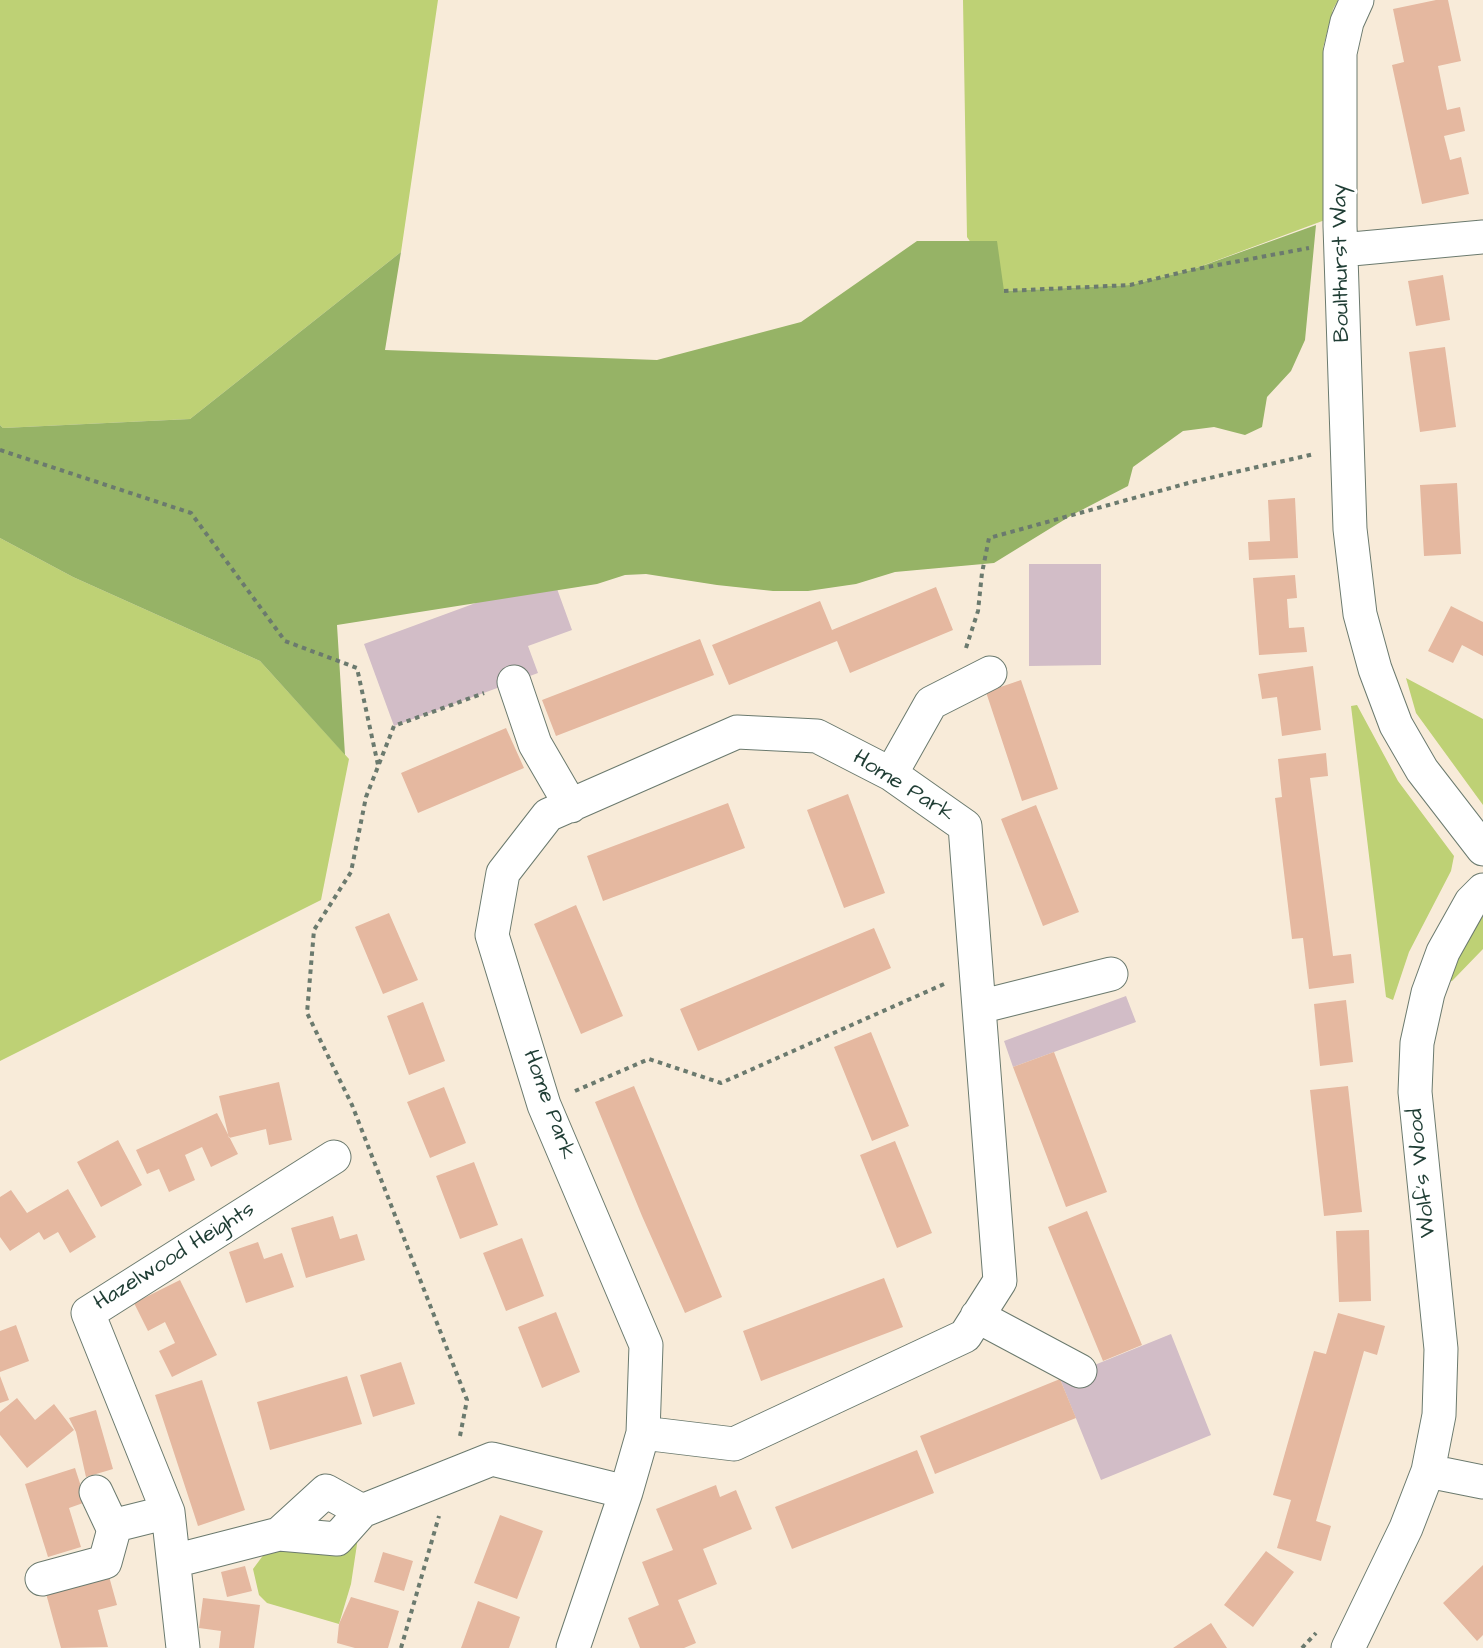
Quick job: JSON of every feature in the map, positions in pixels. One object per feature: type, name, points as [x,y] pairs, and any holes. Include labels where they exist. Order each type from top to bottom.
[{"type":"street","name":"Boulthurst Way","points":[[1357,0],[1347,22],[1340,53],[1341,238],[1347,446],[1350,529],[1360,614],[1374,669],[1396,725],[1422,770],[1483,849]]},
{"type":"street","points":[[1341,238],[1483,237]]},
{"type":"street","points":[[891,774],[931,703],[990,673]]},
{"type":"street","points":[[514,682],[535,744],[570,806]]},
{"type":"street","name":"Home Park","points":[[573,1648],[643,1433],[646,1345],[544,1105],[492,935],[502,873],[548,815],[737,732],[817,736],[891,774],[965,826],[1000,1281],[965,1336],[734,1444],[643,1433]]},
{"type":"street","name":"Wolf's Wood","points":[[1348,1648],[1406,1528],[1428,1471],[1439,1415],[1441,1349],[1415,1092],[1417,1042],[1428,993],[1443,952],[1471,902],[1483,890]]},
{"type":"street","points":[[979,1007],[1111,974]]},
{"type":"street","name":"Hazelwood Heights","points":[[183,1648],[168,1512],[88,1313],[334,1157]]},
{"type":"street","points":[[977,1316],[1080,1371]]},
{"type":"street","points":[[174,1561],[279,1534],[337,1539],[362,1511],[492,1459],[626,1491]]},
{"type":"street","points":[[1428,1471],[1483,1482]]},
{"type":"street","points":[[42,1579],[105,1562],[113,1533],[96,1492]]},
{"type":"street","points":[[112,1526],[168,1512]]},
{"type":"path","points":[[1004,291],[1130,285],[1191,270],[1317,246],[1341,238]]},
{"type":"path","points":[[964,653],[978,611],[989,538],[1192,482],[1347,446]]},
{"type":"path","points":[[0,450],[191,513],[285,641],[357,668],[378,765]]},
{"type":"path","points":[[401,1648],[451,1475],[467,1400],[352,1105],[307,1013],[314,930],[351,872],[366,797],[394,726],[514,682]]},
{"type":"path","points":[[544,1105],[649,1059],[721,1083],[976,969]]},
{"type":"shaded area","points":[[1029,564],[1101,564],[1101,665],[1029,666]]},
{"type":"shaded area","points":[[552,575],[572,630],[528,646],[538,673],[394,726],[364,644]]},
{"type":"shaded area","points":[[1126,996],[1136,1022],[1013,1067],[1004,1041]]},
{"type":"shaded area","points":[[1171,1334],[1211,1435],[1101,1480],[1060,1379]]},
{"type":"green space","points":[[0,0],[438,0],[401,252],[190,419],[3,428],[0,425]]},
{"type":"green space","points":[[963,0],[1338,0],[1333,9],[1323,48],[1325,220],[1191,270],[1130,285],[1004,291],[967,237]]},
{"type":"green space","points":[[1316,225],[1305,340],[1291,371],[1267,397],[1262,427],[1245,435],[1214,427],[1183,431],[1133,467],[1128,486],[1072,515],[994,563],[895,572],[856,584],[808,591],[773,591],[646,574],[625,575],[597,584],[337,625],[345,755],[260,661],[73,577],[0,538],[0,425],[3,428],[190,419],[401,252],[385,350],[657,360],[801,322],[917,241],[997,241],[1004,291],[1130,285],[1191,270]]},
{"type":"green space","points":[[0,538],[73,577],[260,661],[349,759],[321,900],[0,1061]]},
{"type":"green space","points":[[1406,678],[1483,719],[1483,805],[1416,713]]},
{"type":"green space","points":[[1357,705],[1398,781],[1454,856],[1451,871],[1409,952],[1393,1000],[1386,997],[1351,706]]},
{"type":"green space","points":[[1483,916],[1483,949],[1452,981],[1447,982],[1459,952]]},
{"type":"green space","points":[[362,1511],[351,1584],[339,1624],[267,1603],[259,1595],[253,1569],[279,1534],[337,1539]]},
{"type":"building","points":[[1436,0],[1448,0],[1461,61],[1438,66],[1447,110],[1460,107],[1465,131],[1444,136],[1450,160],[1461,157],[1469,194],[1422,204],[1392,65],[1404,62],[1393,9]]},
{"type":"building","points":[[1443,275],[1450,320],[1416,326],[1408,281]]},
{"type":"building","points":[[1445,347],[1456,427],[1420,432],[1409,352]]},
{"type":"building","points":[[1457,483],[1461,554],[1424,556],[1420,485]]},
{"type":"building","points":[[1295,498],[1298,558],[1249,560],[1248,542],[1270,541],[1268,500]]},
{"type":"building","points":[[1295,575],[1297,598],[1287,599],[1289,628],[1304,627],[1307,652],[1259,655],[1253,578]]},
{"type":"building","points":[[936,587],[953,630],[850,673],[837,641],[729,685],[712,645],[820,601],[832,630]]},
{"type":"building","points":[[1451,606],[1483,622],[1483,656],[1462,645],[1453,663],[1428,651]]},
{"type":"building","points":[[700,639],[714,675],[556,736],[542,700]]},
{"type":"building","points":[[1313,666],[1321,730],[1282,736],[1277,697],[1262,699],[1258,674]]},
{"type":"building","points":[[1021,680],[1058,789],[1022,801],[986,692]]},
{"type":"building","points":[[506,728],[524,768],[418,813],[401,773]]},
{"type":"building","points":[[1326,753],[1328,776],[1310,778],[1333,956],[1351,954],[1354,983],[1309,989],[1303,938],[1292,939],[1275,798],[1282,797],[1278,759]]},
{"type":"building","points":[[848,794],[885,893],[844,908],[807,810]]},
{"type":"building","points":[[728,803],[745,848],[603,901],[587,856]]},
{"type":"building","points":[[1036,805],[1079,912],[1043,926],[1001,819]]},
{"type":"building","points":[[576,905],[623,1016],[581,1034],[534,924]]},
{"type":"building","points":[[389,913],[418,980],[383,994],[355,927]]},
{"type":"building","points":[[874,928],[891,968],[698,1051],[680,1009]]},
{"type":"building","points":[[1346,1000],[1353,1062],[1320,1066],[1314,1004]]},
{"type":"building","points":[[423,1002],[445,1061],[409,1075],[387,1016]]},
{"type":"building","points":[[871,1032],[909,1126],[872,1141],[834,1047]]},
{"type":"building","points":[[1054,1052],[1107,1192],[1066,1207],[1013,1067]]},
{"type":"building","points":[[279,1082],[292,1140],[269,1145],[266,1129],[229,1138],[219,1096]]},
{"type":"building","points":[[634,1086],[722,1297],[685,1313],[595,1102]]},
{"type":"building","points":[[1348,1086],[1362,1212],[1324,1216],[1310,1090]]},
{"type":"building","points":[[444,1087],[466,1143],[430,1158],[407,1102]]},
{"type":"building","points":[[217,1113],[238,1154],[211,1167],[202,1147],[185,1155],[195,1180],[169,1192],[159,1169],[147,1174],[136,1150]]},
{"type":"building","points":[[118,1140],[142,1185],[101,1207],[77,1162]]},
{"type":"building","points":[[895,1141],[932,1233],[897,1248],[860,1155]]},
{"type":"building","points":[[474,1162],[498,1225],[460,1239],[436,1176]]},
{"type":"building","points":[[68,1189],[96,1237],[70,1253],[58,1232],[44,1240],[39,1232],[10,1251],[0,1237],[0,1197],[11,1190],[27,1213]]},
{"type":"building","points":[[1087,1211],[1142,1345],[1103,1361],[1048,1227]]},
{"type":"building","points":[[333,1216],[340,1239],[357,1234],[365,1260],[306,1278],[291,1228]]},
{"type":"building","points":[[1369,1230],[1371,1301],[1339,1302],[1336,1231]]},
{"type":"building","points":[[522,1238],[544,1296],[506,1311],[483,1253]]},
{"type":"building","points":[[258,1242],[264,1259],[282,1253],[294,1287],[246,1303],[229,1252]]},
{"type":"building","points":[[884,1278],[903,1327],[761,1381],[743,1331]]},
{"type":"building","points":[[180,1280],[217,1355],[172,1377],[159,1351],[175,1343],[165,1322],[148,1331],[134,1303]]},
{"type":"building","points":[[556,1312],[580,1372],[542,1388],[518,1327]]},
{"type":"building","points":[[1338,1313],[1385,1326],[1377,1355],[1364,1351],[1316,1521],[1331,1526],[1321,1561],[1277,1548],[1291,1500],[1273,1495],[1314,1351],[1326,1354]]},
{"type":"building","points":[[16,1325],[29,1361],[0,1372],[0,1331]]},
{"type":"building","points":[[401,1362],[415,1404],[373,1417],[360,1375]]},
{"type":"building","points":[[0,1376],[9,1400],[0,1403]]},
{"type":"building","points":[[347,1376],[362,1424],[270,1450],[257,1402]]},
{"type":"building","points":[[1060,1379],[1076,1418],[935,1474],[920,1436]]},
{"type":"building","points":[[202,1380],[245,1510],[198,1526],[155,1395]]},
{"type":"building","points":[[17,1398],[35,1420],[54,1404],[74,1430],[27,1468],[0,1435],[0,1412]]},
{"type":"building","points":[[96,1410],[113,1469],[86,1477],[76,1432],[69,1418]]},
{"type":"building","points":[[917,1450],[934,1493],[792,1549],[775,1507]]},
{"type":"building","points":[[75,1468],[86,1502],[69,1508],[81,1547],[48,1557],[25,1484]]},
{"type":"building","points":[[716,1485],[720,1497],[736,1490],[752,1529],[703,1549],[717,1584],[678,1600],[696,1643],[684,1648],[640,1648],[628,1618],[659,1605],[642,1562],[673,1550],[656,1509]]},
{"type":"building","points":[[500,1515],[543,1531],[517,1599],[474,1583]]},
{"type":"building","points":[[1266,1551],[1294,1572],[1253,1627],[1224,1605]]},
{"type":"building","points":[[383,1552],[413,1561],[404,1591],[374,1582]]},
{"type":"building","points":[[105,1562],[117,1605],[98,1610],[108,1647],[61,1648],[42,1579]]},
{"type":"building","points":[[1483,1565],[1483,1635],[1477,1641],[1443,1603]]},
{"type":"building","points":[[245,1566],[252,1591],[227,1597],[221,1572]]},
{"type":"building","points":[[351,1597],[399,1611],[388,1648],[355,1648],[337,1643],[339,1624]]},
{"type":"building","points":[[203,1598],[260,1605],[254,1648],[219,1648],[221,1631],[199,1628]]},
{"type":"building","points":[[478,1601],[520,1617],[509,1648],[461,1648]]},
{"type":"building","points":[[1211,1623],[1227,1648],[1173,1648]]}]
